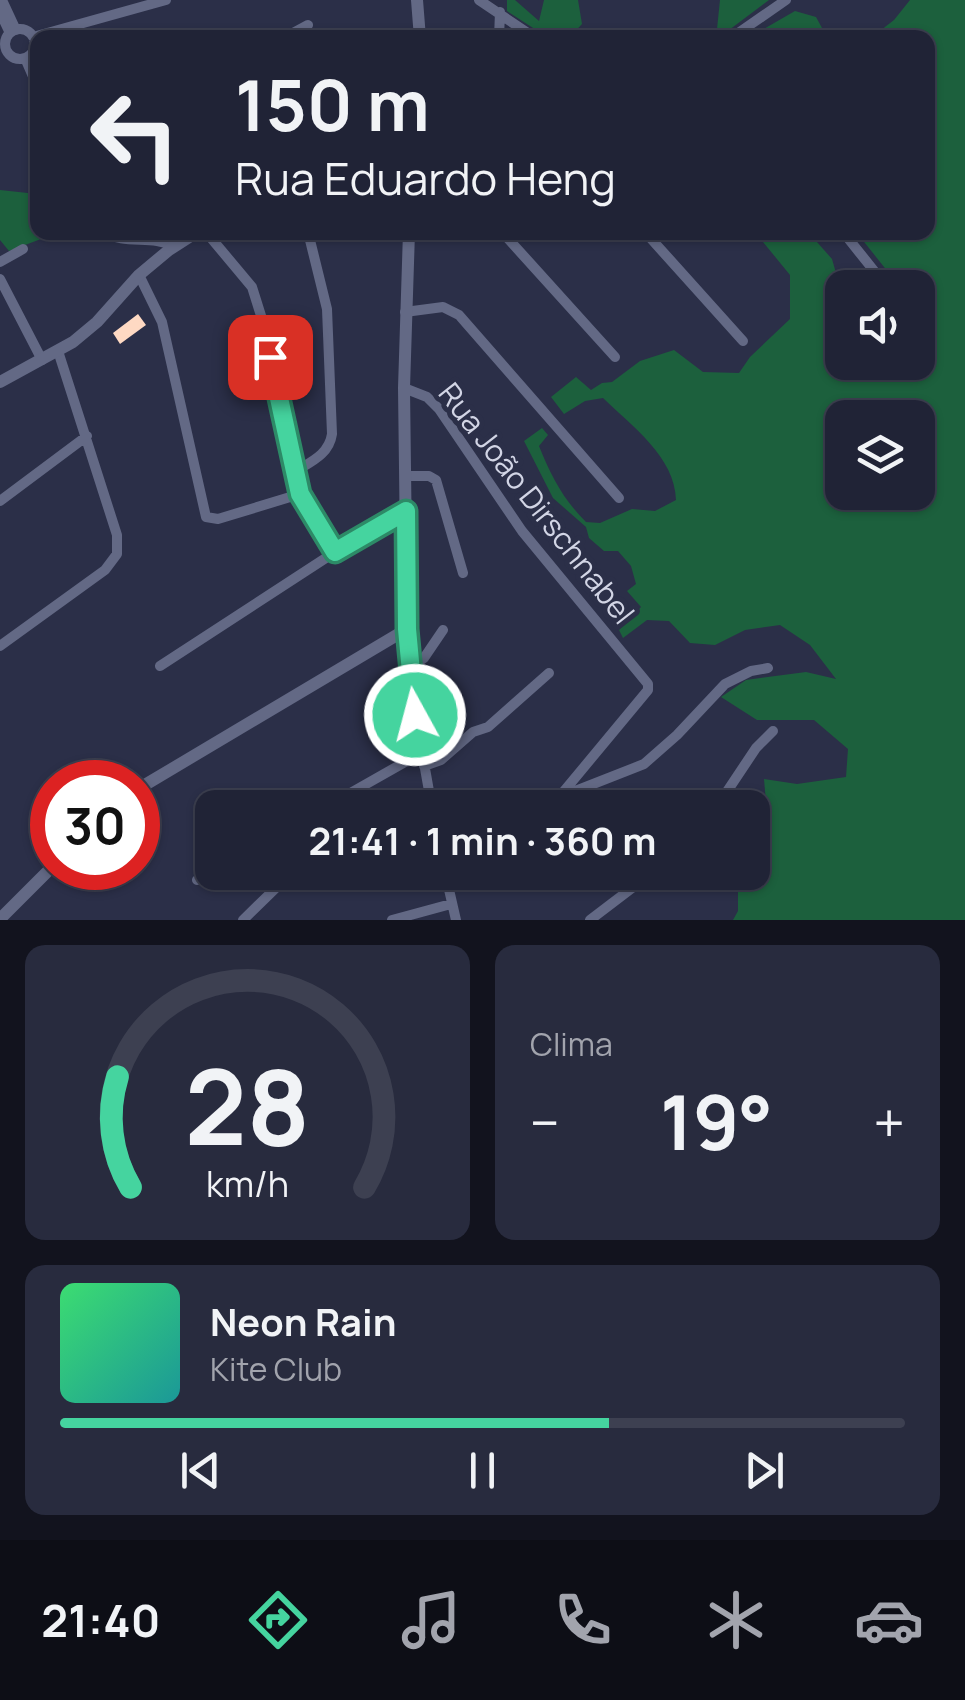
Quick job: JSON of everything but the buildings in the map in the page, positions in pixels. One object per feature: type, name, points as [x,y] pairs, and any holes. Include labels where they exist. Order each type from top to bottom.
[{"type":"street","points":[[2,0],[13,31]]},
{"type":"street","points":[[58,30],[166,0]]},
{"type":"street","points":[[417,0],[419,30]]},
{"type":"street","points":[[479,0],[524,30]]},
{"type":"street","points":[[743,30],[786,0]]},
{"type":"street","points":[[0,12],[13,31]]},
{"type":"street","points":[[499,30],[500,12]]},
{"type":"street","points":[[299,30],[308,25]]},
{"type":"street","points":[[30,35],[24,30],[13,31],[3,52],[14,58],[24,58],[30,53]]},
{"type":"street","points":[[24,58],[30,71]]},
{"type":"street","points":[[142,240],[173,246]]},
{"type":"street","points":[[0,382],[58,351],[97,322],[139,275],[183,240]]},
{"type":"street","points":[[213,240],[246,279],[256,298],[300,494],[335,552]]},
{"type":"street","points":[[294,473],[324,453],[332,434],[327,309],[310,240]]},
{"type":"street","points":[[409,240],[404,388],[407,629],[409,669],[429,790]]},
{"type":"street","points":[[509,240],[616,357]]},
{"type":"street","points":[[652,240],[743,342]]},
{"type":"street","points":[[850,240],[875,270]]},
{"type":"street","points":[[0,262],[23,249]]},
{"type":"street","points":[[139,275],[162,322],[206,517],[218,519],[300,494]]},
{"type":"street","points":[[0,279],[42,360]]},
{"type":"street","points":[[405,312],[443,307],[459,314],[619,498]]},
{"type":"street","points":[[0,646],[104,570],[118,554],[87,436],[58,351]]},
{"type":"street","name":"Rua João Dirschnabel","points":[[404,388],[426,397],[439,409],[522,531],[648,684],[648,690],[565,790]]},
{"type":"street","points":[[0,501],[87,436]]},
{"type":"street","points":[[406,476],[429,476],[436,480],[463,573]]},
{"type":"street","points":[[160,666],[335,552],[406,511]]},
{"type":"street","points":[[160,776],[407,629]]},
{"type":"street","points":[[409,669],[424,658],[443,630]]},
{"type":"street","points":[[576,790],[644,764],[725,684],[737,676],[768,668]]},
{"type":"street","points":[[424,766],[441,760],[473,732],[488,727],[549,674]]},
{"type":"street","points":[[728,790],[756,748],[774,732]]},
{"type":"street","points":[[356,790],[421,753]]},
{"type":"street","points":[[0,919],[30,889]]},
{"type":"street","points":[[243,920],[272,890]]},
{"type":"street","points":[[448,890],[456,920]]},
{"type":"street","points":[[590,920],[629,890]]},
{"type":"street","points":[[392,920],[450,904]]},
{"type":"green space","points":[[507,0],[515,0],[539,21],[544,0],[578,0],[582,24],[576,30],[536,30],[507,11]]},
{"type":"green space","points":[[720,0],[769,0],[729,30],[717,29]]},
{"type":"green space","points":[[910,0],[965,0],[965,920],[733,920],[738,911],[738,890],[770,890],[770,790],[765,790],[764,779],[797,784],[846,777],[848,749],[814,720],[757,720],[721,697],[746,680],[806,672],[836,679],[810,645],[780,625],[745,630],[715,645],[690,643],[669,621],[647,620],[623,638],[619,630],[641,607],[627,591],[636,584],[631,566],[618,551],[604,551],[589,538],[586,527],[553,498],[524,441],[542,428],[548,435],[539,446],[564,496],[586,522],[600,523],[632,509],[655,511],[676,500],[674,484],[660,456],[603,398],[585,401],[564,414],[551,397],[576,377],[591,390],[612,382],[640,361],[674,350],[703,372],[739,373],[790,319],[790,275],[762,240],[815,240],[832,259],[835,270],[825,270],[825,380],[935,380],[935,270],[886,270],[863,240],[935,240],[935,30],[881,30]]},
{"type":"green space","points":[[795,11],[816,17],[823,30],[762,30]]},
{"type":"green space","points":[[0,190],[30,193],[30,240],[38,240],[9,251],[0,240]]},
{"type":"route","points":[[270,357],[300,494],[335,552],[406,511],[407,629],[415,715]]}]
